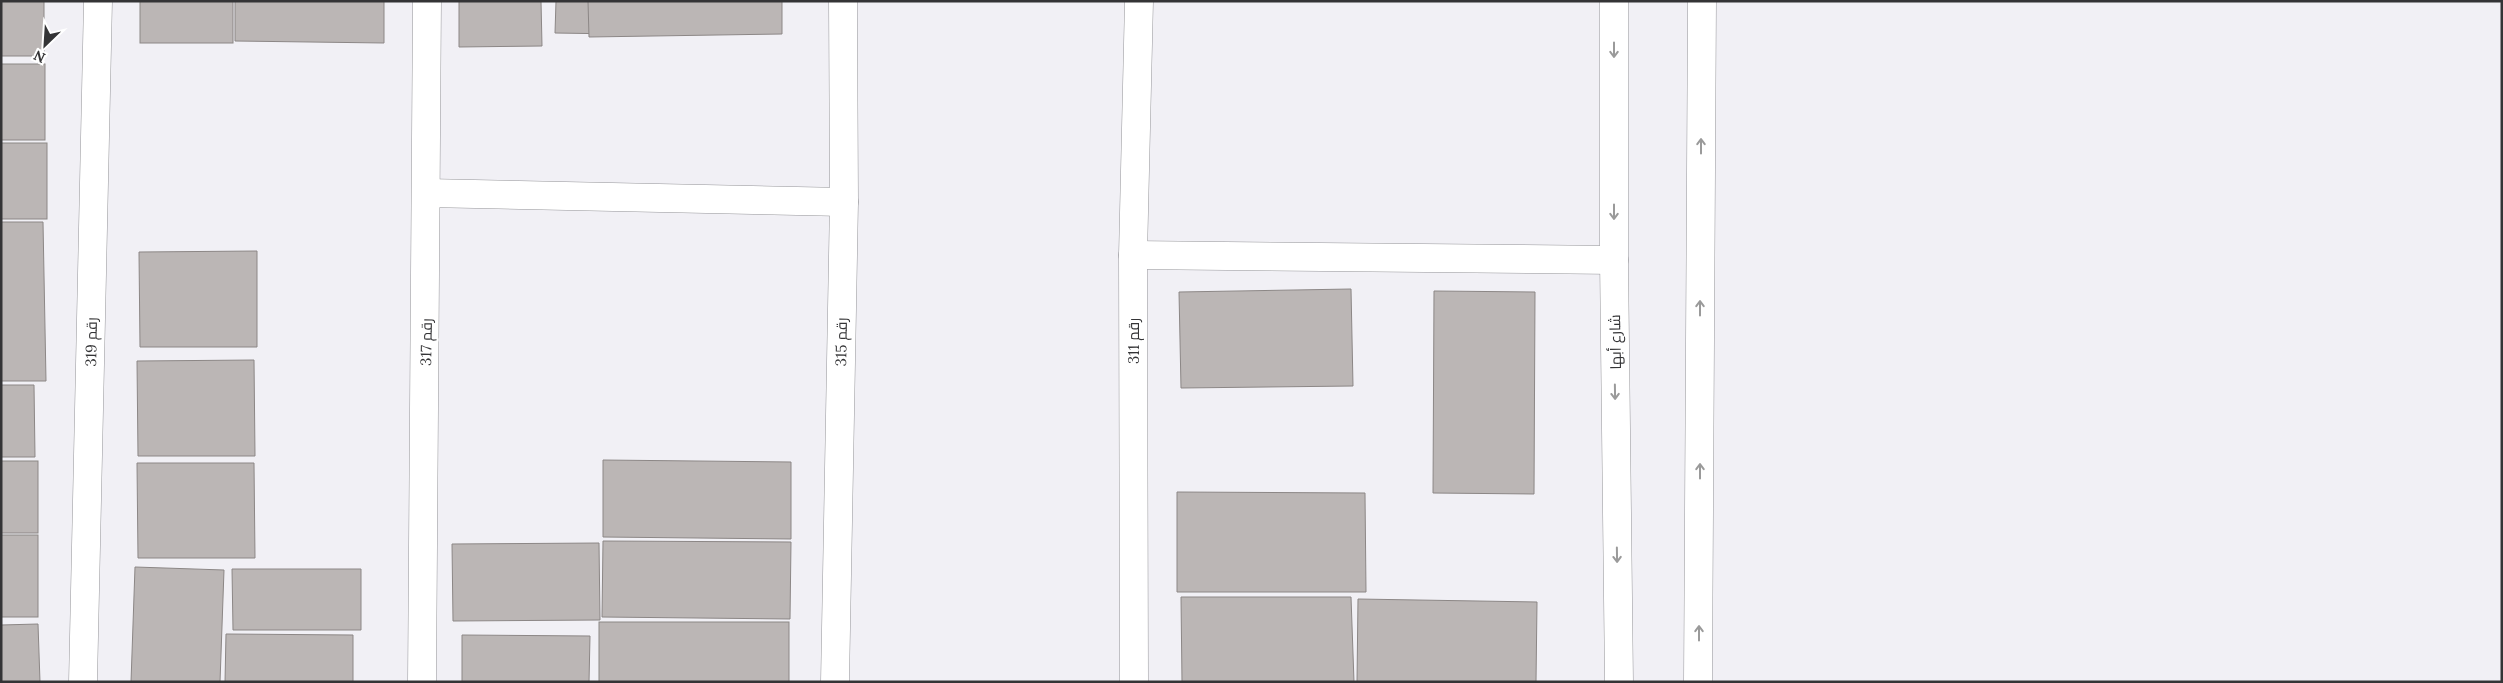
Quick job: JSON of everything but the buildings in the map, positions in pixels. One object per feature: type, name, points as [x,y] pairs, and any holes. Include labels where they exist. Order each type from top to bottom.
[{"type":"street","name":"رقم 319","points":[[83,682],[98,1]]},
{"type":"street","name":"رقم 317","points":[[422,682],[427,1]]},
{"type":"street","name":"رقم 315","points":[[834,682],[844,202],[843,1]]},
{"type":"street","name":"رقم 311","points":[[1134,682],[1133,255],[1138,1]]},
{"type":"street","name":"شارع أبها","points":[[1614,1],[1614,260],[1618,682]]},
{"type":"street","points":[[1698,682],[1702,1]]},
{"type":"street","points":[[427,193],[844,202]]},
{"type":"street","points":[[1133,255],[1614,260]]}]
